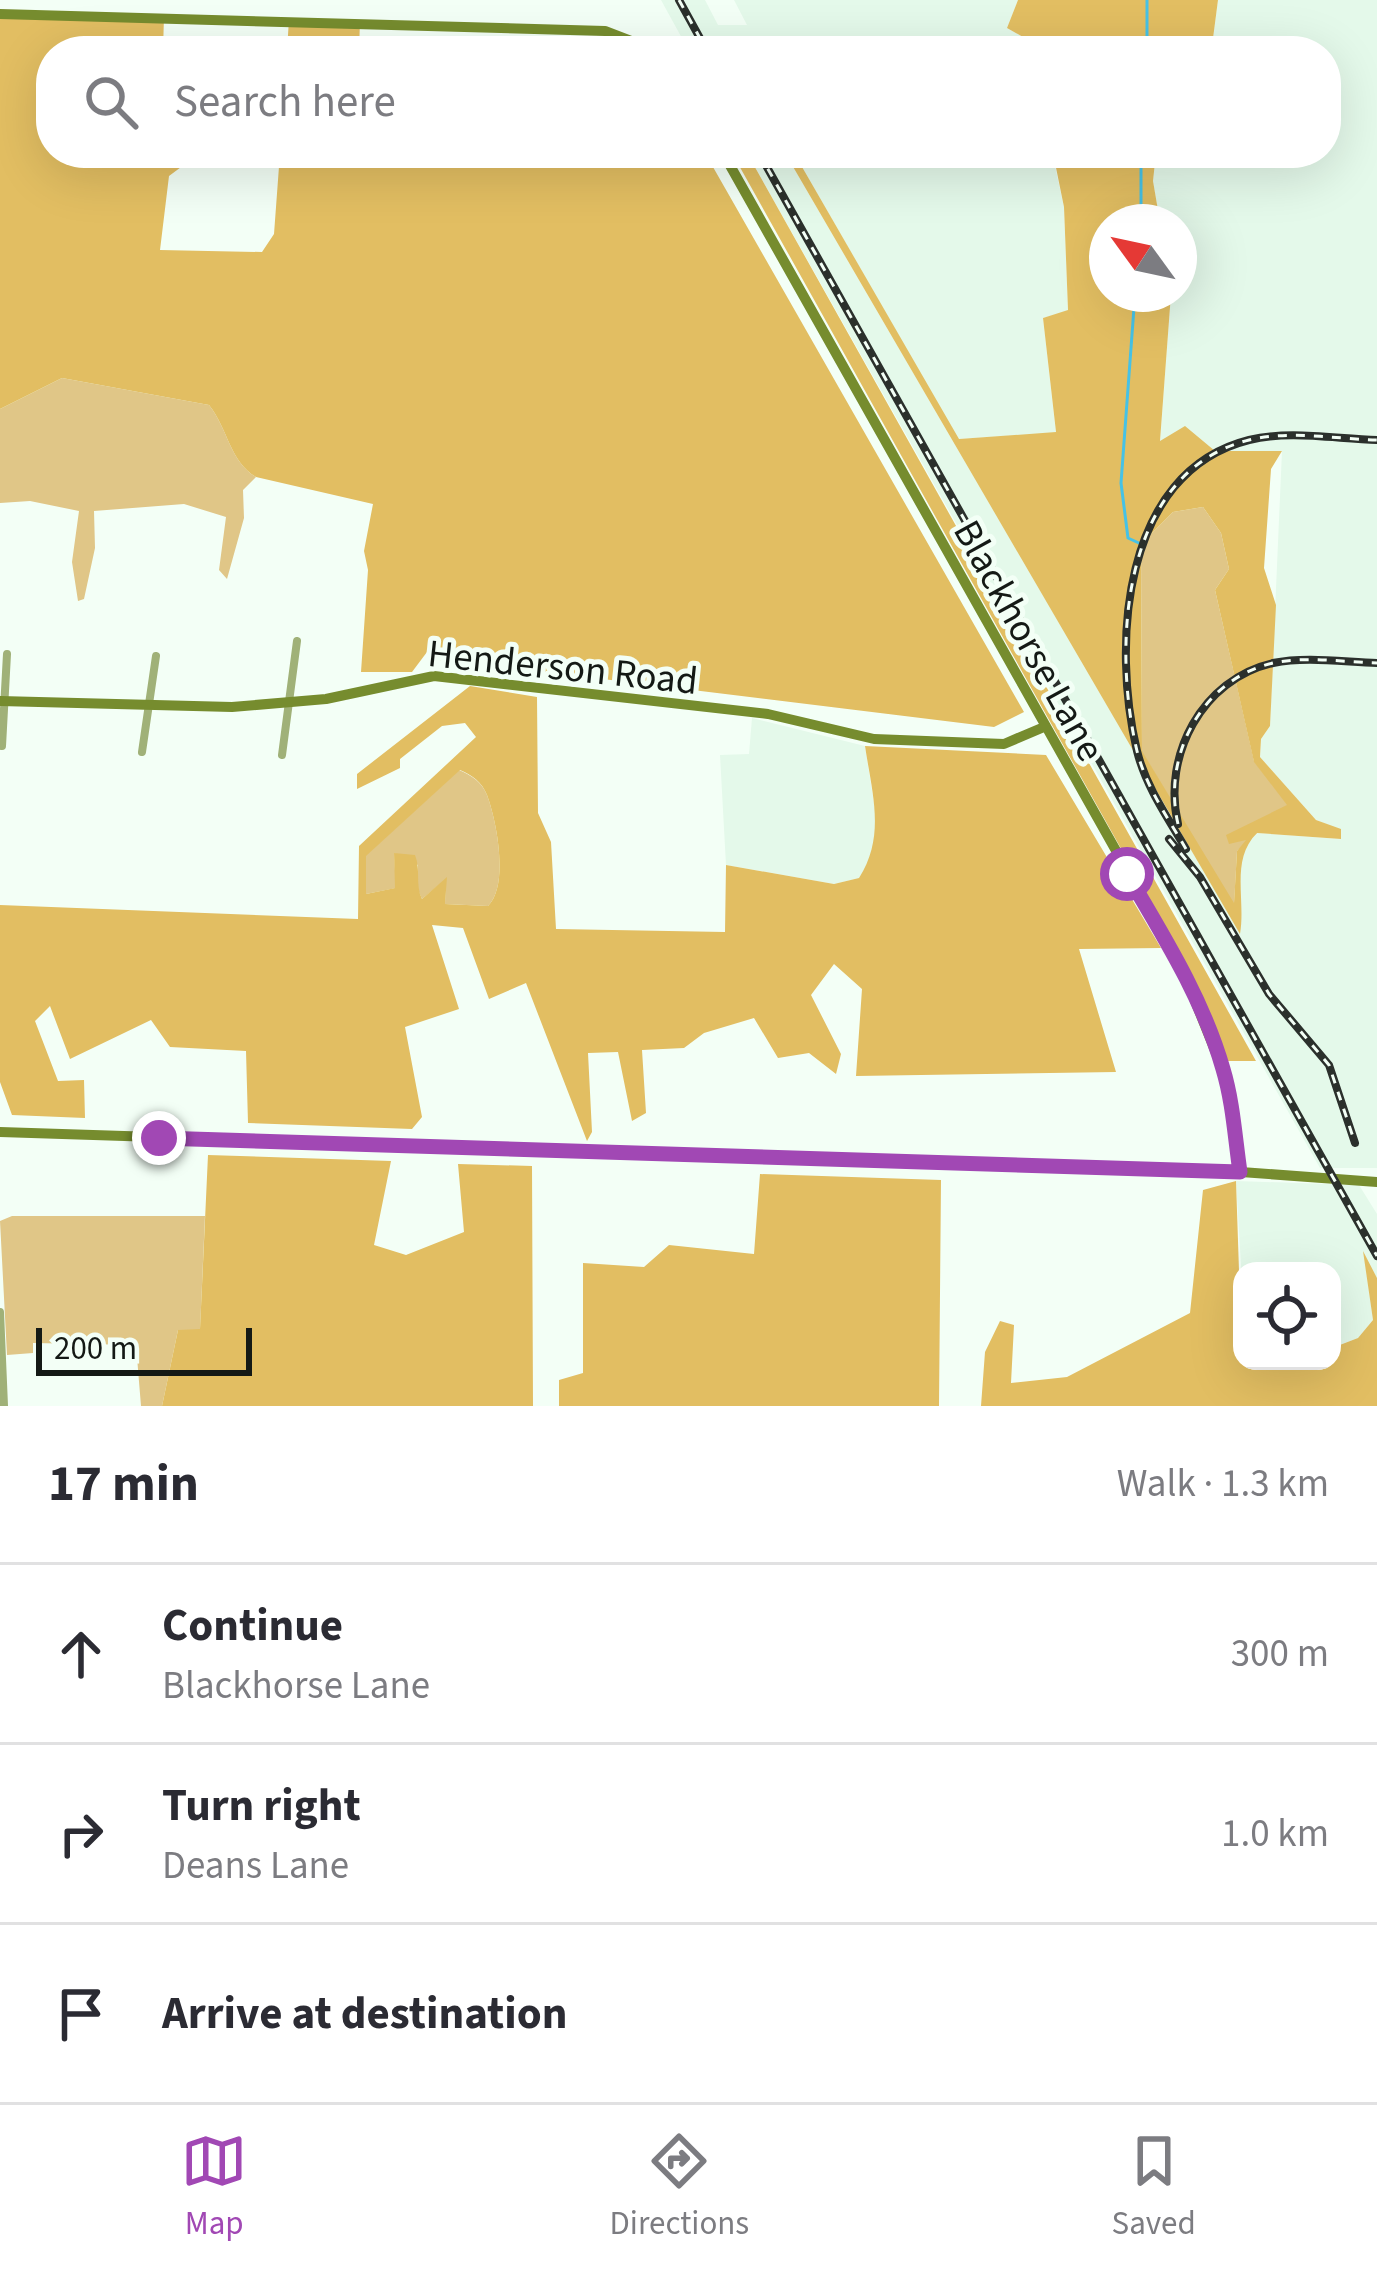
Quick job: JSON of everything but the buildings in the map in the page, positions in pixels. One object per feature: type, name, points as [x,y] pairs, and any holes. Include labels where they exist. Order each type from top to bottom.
[{"type":"street","points":[[0,14],[605,31],[618,36]]},
{"type":"street","name":"Blackhorse Lane","points":[[731,168],[1181,966],[1225,1072],[1240,1172]]},
{"type":"street","points":[[282,755],[297,640]]},
{"type":"street","points":[[2,746],[7,654]]},
{"type":"street","points":[[142,752],[156,656]]},
{"type":"street","name":"Henderson Road","points":[[2,701],[148,706],[290,703],[434,676],[768,714],[874,739],[1004,744],[1044,727]]},
{"type":"street","points":[[0,1132],[1240,1172],[1377,1182]]},
{"type":"street","points":[[0,1312],[4,1406]]},
{"type":"shaded area","points":[[661,0],[705,0],[718,25],[747,25],[734,0],[1018,0],[1007,28],[1021,36],[681,36]]},
{"type":"shaded area","points":[[1018,0],[1218,0],[1213,36],[1021,36],[1007,28]]},
{"type":"shaded area","points":[[1218,0],[1377,0],[1377,1168],[1320,1168],[755,168],[794,168],[1239,932],[1240,865],[1246,845],[1257,833],[1340,839],[1341,830],[1316,820],[1260,757],[1261,739],[1270,726],[1282,451],[1215,451],[1160,442],[1170,312],[1197,312],[1197,204],[1157,204],[1154,168],[1341,168],[1341,36],[1213,36]]},
{"type":"shaded area","points":[[0,11],[164,16],[163,36],[36,36],[36,168],[180,168],[169,176],[160,250],[262,252],[274,234],[279,168],[714,168],[1024,712],[994,727],[521,669],[491,653],[491,669],[459,671],[427,652],[412,672],[361,672],[368,570],[364,551],[373,504],[256,477],[240,463],[209,405],[62,378],[0,409]]},
{"type":"shaded area","points":[[289,19],[360,21],[360,36],[288,36]]},
{"type":"shaded area","points":[[740,168],[755,168],[1256,1061],[1228,1061],[1180,954]]},
{"type":"shaded area","points":[[794,168],[803,168],[959,439],[1056,432],[1043,318],[1068,310],[1064,207],[1056,168],[1154,168],[1157,204],[1089,204],[1089,312],[1170,312],[1160,441],[1185,426],[1215,451],[1282,451],[1271,469],[1264,568],[1276,605],[1270,726],[1261,739],[1260,757],[1316,820],[1341,829],[1341,839],[1257,833],[1241,868],[1240,934]],"holes":[[[1203,507],[1221,533],[1229,569],[1215,590],[1254,762],[1287,805],[1226,835],[1229,844],[1246,840],[1237,851],[1234,903],[1142,751],[1141,544],[1173,512]]]},
{"type":"shaded area","points":[[803,168],[1055,168],[1064,207],[1068,311],[1043,318],[1056,433],[958,439]]},
{"type":"shaded area","points":[[62,378],[209,405],[240,463],[256,477],[243,490],[244,518],[227,579],[219,570],[226,517],[184,504],[94,511],[95,548],[84,599],[78,601],[72,562],[79,511],[30,501],[0,503],[0,409]]},
{"type":"shaded area","points":[[1203,507],[1221,533],[1229,569],[1215,590],[1254,761],[1288,805],[1237,851],[1234,905],[1142,752],[1141,544],[1173,512]]},
{"type":"shaded area","points":[[470,686],[537,697],[538,813],[551,842],[556,929],[725,932],[726,865],[834,884],[859,878],[875,830],[865,746],[1046,755],[1161,948],[1079,949],[1116,1072],[856,1076],[862,989],[834,964],[811,995],[841,1054],[836,1074],[809,1053],[778,1058],[754,1018],[704,1033],[684,1048],[642,1050],[646,1113],[632,1121],[618,1052],[588,1053],[592,1132],[587,1141],[526,983],[489,999],[463,928],[432,925],[459,1009],[405,1027],[422,1117],[412,1129],[248,1123],[246,1051],[170,1047],[151,1020],[70,1059],[50,1006],[35,1021],[58,1081],[84,1080],[85,1118],[12,1115],[0,1082],[0,905],[358,919],[359,846],[476,737],[465,723],[442,726],[400,759],[400,768],[357,789],[357,774]],"holes":[[[460,770],[485,790],[497,836],[500,869],[488,906],[445,904],[447,877],[422,899],[415,855],[394,853],[395,888],[366,894],[366,856]]]},
{"type":"shaded area","points":[[752,718],[865,746],[878,828],[872,857],[859,878],[834,884],[726,865],[720,755],[749,754]]},
{"type":"shaded area","points":[[459,770],[482,786],[494,821],[500,869],[488,906],[445,904],[446,879],[422,899],[416,885],[418,865],[394,853],[396,888],[366,894],[365,856]]},
{"type":"shaded area","points":[[208,1155],[391,1161],[374,1245],[406,1255],[464,1232],[458,1164],[532,1166],[533,1406],[162,1406],[178,1330],[200,1329]]},
{"type":"shaded area","points":[[760,1174],[941,1180],[939,1406],[559,1406],[559,1380],[583,1373],[583,1263],[644,1267],[669,1245],[754,1254]]},
{"type":"shaded area","points":[[1236,1181],[1359,1185],[1377,1214],[1377,1278],[1364,1255],[1373,1320],[1358,1338],[1341,1345],[1341,1262],[1241,1262]]},
{"type":"shaded area","points":[[1236,1181],[1239,1262],[1233,1262],[1233,1370],[1341,1370],[1341,1345],[1358,1338],[1373,1320],[1363,1251],[1377,1278],[1377,1406],[981,1406],[985,1352],[1000,1321],[1014,1325],[1011,1383],[1067,1377],[1190,1313],[1203,1190]]},
{"type":"shaded area","points":[[12,1216],[205,1216],[200,1330],[178,1330],[162,1406],[141,1406],[136,1345],[33,1343],[33,1353],[7,1355],[0,1221]]},
{"type":"waterway","points":[[1147,0],[1147,36]]},
{"type":"waterway","points":[[1141,168],[1141,204]]},
{"type":"waterway","points":[[1134,312],[1121,483],[1128,538],[1141,544]]},
{"type":"railway","points":[[679,0],[699,36]]},
{"type":"railway","points":[[767,168],[1377,1256]]},
{"type":"railway","points":[[1186,849],[1146,777],[1129,709],[1128,615],[1136,568],[1151,525],[1174,487],[1206,458],[1249,440],[1296,435],[1377,440]]},
{"type":"railway","points":[[1178,824],[1176,772],[1182,747],[1193,724],[1226,685],[1248,672],[1286,661],[1377,663]]},
{"type":"railway","points":[[1169,839],[1200,877],[1269,994],[1329,1065],[1355,1143]]},
{"type":"route","points":[[159,1138],[1240,1172],[1225,1072],[1210,1029],[1181,966],[1127,874]]}]
